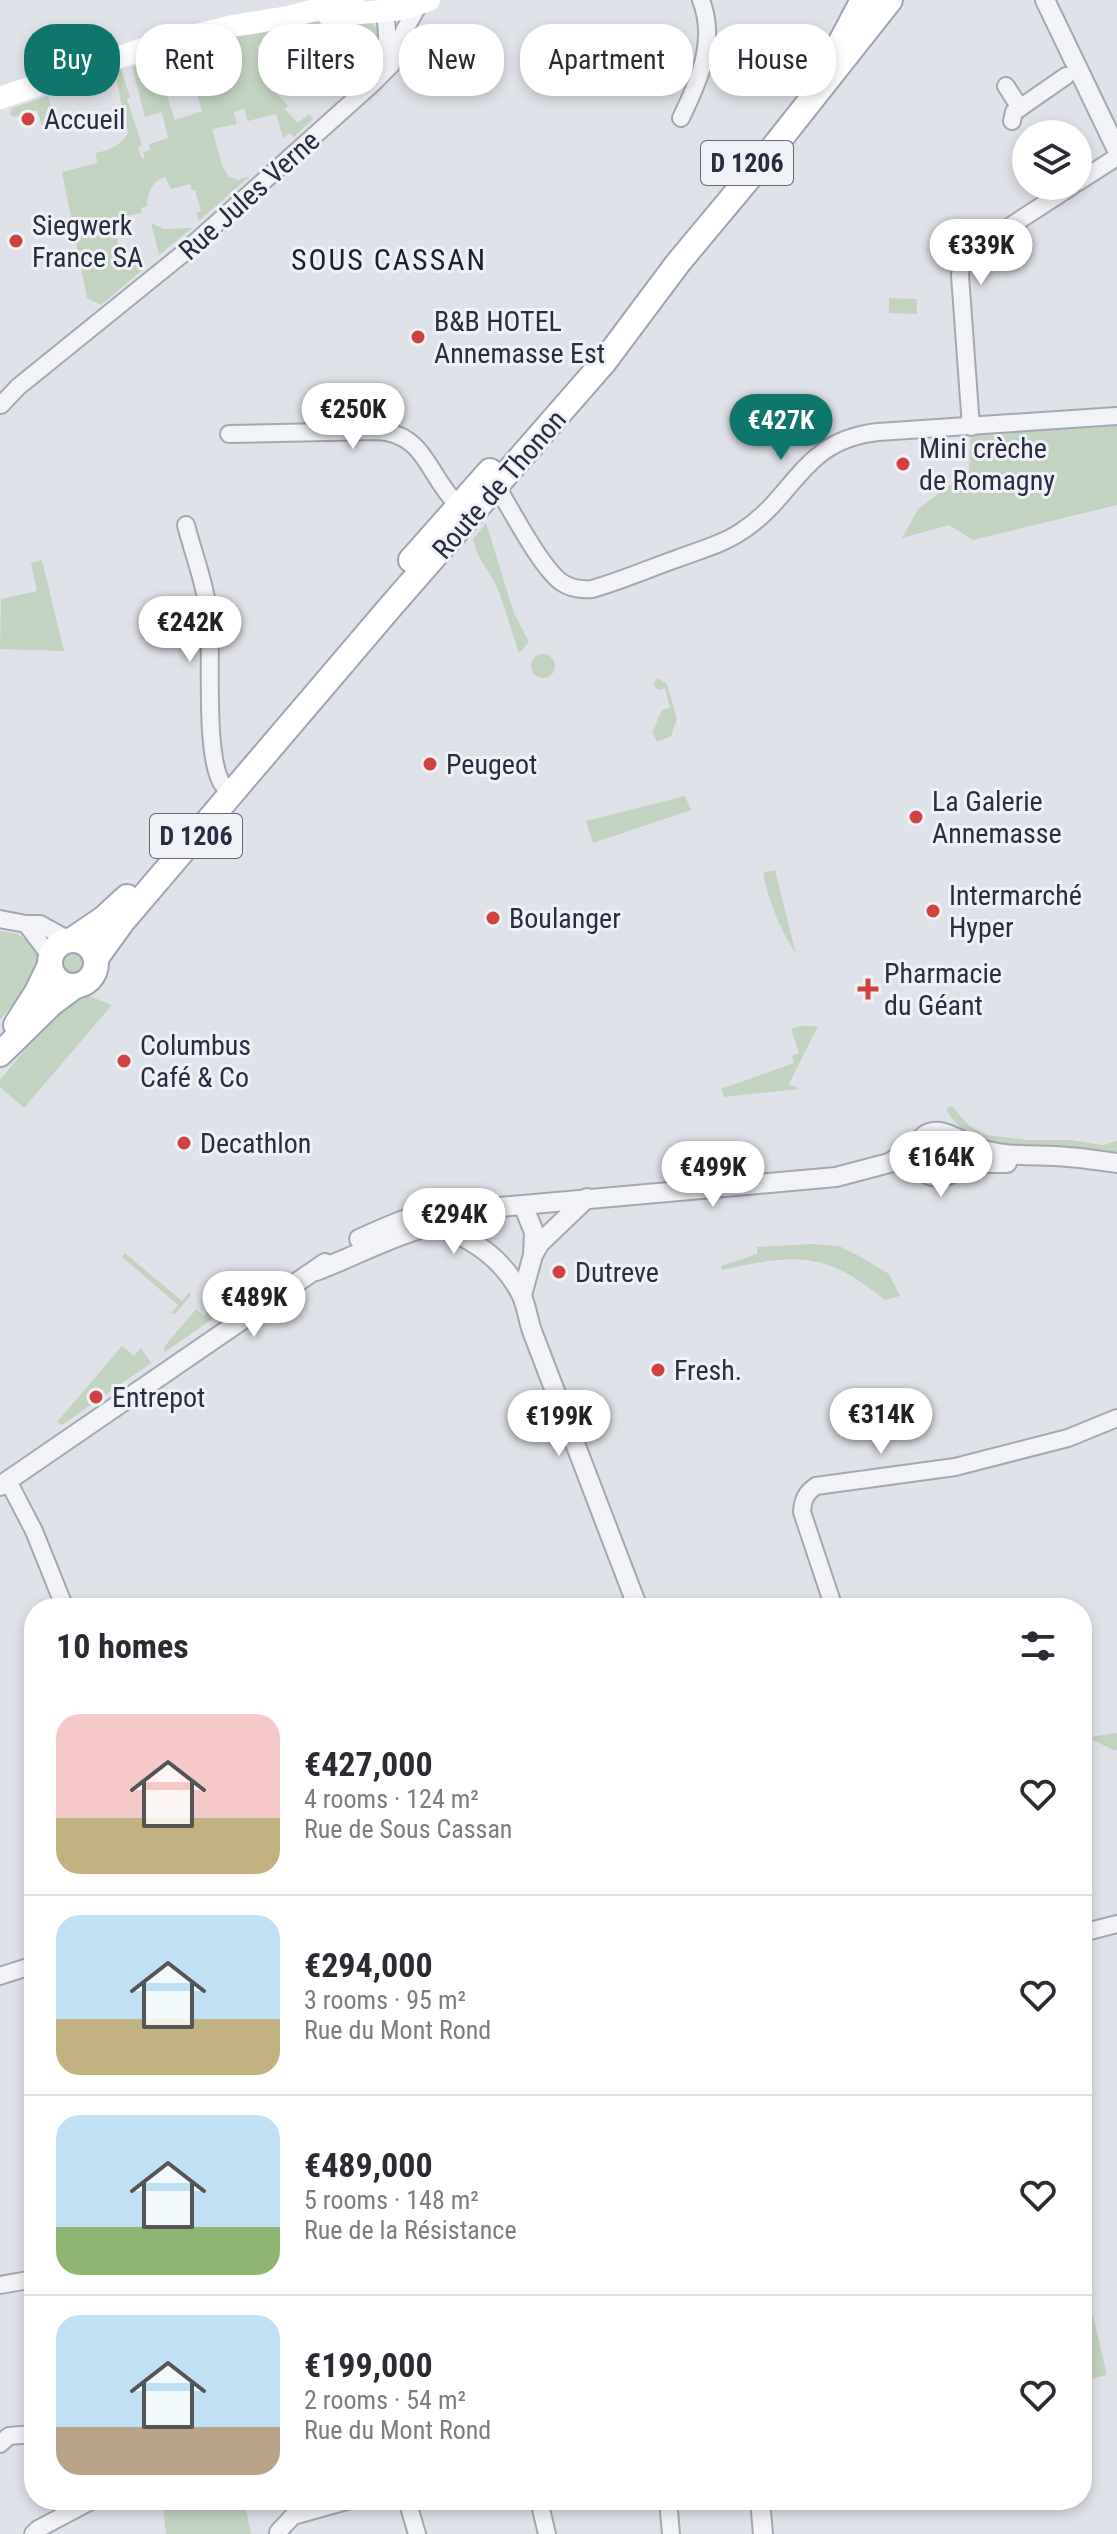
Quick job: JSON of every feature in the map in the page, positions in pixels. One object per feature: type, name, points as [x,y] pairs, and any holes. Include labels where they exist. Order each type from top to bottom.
[{"type":"main road","points":[[0,98],[155,45],[353,0]]},
{"type":"main road","points":[[836,51],[863,0]]},
{"type":"main road","name":"Route de Thonon","points":[[836,53],[878,0]]},
{"type":"main road","name":"Route de Thonon","points":[[70,940],[103,919],[143,881],[223,785],[461,515],[497,487],[604,362],[678,263],[890,0]]},
{"type":"main road","points":[[758,167],[829,93],[905,0]]},
{"type":"main road","points":[[288,17],[356,15],[390,6],[424,2]]},
{"type":"main road","name":"Route de Thonon","points":[[96,958],[122,922],[376,624],[554,399],[801,96]]},
{"type":"main road","points":[[0,1052],[37,992],[51,961],[59,945],[70,940],[89,945],[97,965],[86,983],[68,986],[54,975],[51,961]]},
{"type":"main road","points":[[0,1052],[75,986]]},
{"type":"street","points":[[681,118],[696,86],[707,44],[707,19],[701,0]]},
{"type":"street","points":[[1045,0],[1117,150]]},
{"type":"street","name":"Rue Jules Verne","points":[[383,73],[391,65],[405,29],[424,2]]},
{"type":"street","points":[[383,73],[390,6]]},
{"type":"street","points":[[1006,86],[1016,114],[1066,76]]},
{"type":"street","name":"Rue Jules Verne","points":[[1,405],[53,357],[180,256],[358,96]]},
{"type":"street","points":[[1092,173],[1117,157]]},
{"type":"street","points":[[971,427],[960,275],[962,262],[975,249],[1050,200]]},
{"type":"street","points":[[0,393],[53,357]]},
{"type":"street","points":[[497,487],[552,572],[565,584],[592,589],[736,535],[761,516],[809,462],[831,445],[845,439],[867,433],[1117,416]]},
{"type":"street","points":[[229,434],[377,431],[396,434],[417,447],[461,515]]},
{"type":"street","points":[[186,525],[209,619],[212,735],[218,777],[223,785]]},
{"type":"street","points":[[0,919],[40,924],[70,940]]},
{"type":"street","points":[[26,924],[51,961]]},
{"type":"street","points":[[836,1177],[889,1163],[916,1146],[922,1137],[934,1132],[947,1133],[956,1140],[997,1153],[1117,1163]]},
{"type":"street","points":[[916,1146],[915,1156],[920,1169],[928,1175],[941,1177],[951,1174],[958,1166],[961,1153],[956,1140]]},
{"type":"street","points":[[958,1166],[995,1163],[1117,1175]]},
{"type":"street","points":[[316,1271],[394,1237],[489,1208],[836,1177],[862,1178],[920,1169]]},
{"type":"street","points":[[533,1255],[554,1228],[587,1198]]},
{"type":"street","points":[[61,1598],[30,1523],[4,1483],[316,1271],[350,1244],[394,1224],[435,1211],[474,1203],[489,1208]]},
{"type":"street","points":[[522,1295],[533,1255],[534,1232],[523,1205]]},
{"type":"street","points":[[489,1208],[485,1231],[491,1254]]},
{"type":"street","points":[[432,1225],[463,1237],[491,1254],[522,1295],[532,1331],[634,1598]]},
{"type":"street","points":[[831,1598],[802,1512],[807,1492],[816,1486],[968,1464],[1068,1438],[1117,1418]]},
{"type":"street","points":[[1092,1930],[1117,1924]]},
{"type":"street","points":[[0,1976],[24,1968]]},
{"type":"street","points":[[0,2285],[24,2281]]},
{"type":"street","points":[[0,2444],[9,2436],[24,2435]]},
{"type":"street","points":[[33,2534],[74,2510]]},
{"type":"street","points":[[278,2532],[293,2516],[314,2510]]},
{"type":"street","points":[[410,2510],[417,2534]]},
{"type":"street","points":[[541,2510],[547,2534]]},
{"type":"street","points":[[669,2510],[671,2534]]},
{"type":"street","points":[[761,2510],[763,2534]]},
{"type":"green space","points":[[330,20],[373,24],[295,24]]},
{"type":"green space","points":[[258,31],[258,96],[279,96],[288,106],[285,109],[298,123],[309,114],[313,119],[294,137],[290,133],[283,138],[276,114],[248,121],[244,109],[234,112],[237,124],[212,129],[228,176],[238,180],[250,176],[199,221],[196,213],[201,211],[190,184],[171,189],[165,177],[157,181],[150,192],[147,206],[141,208],[142,213],[109,219],[112,239],[117,238],[122,266],[131,265],[131,259],[143,256],[146,267],[101,305],[87,298],[62,172],[97,163],[96,153],[114,147],[128,133],[120,96],[120,69],[142,145],[138,147],[142,159],[145,157],[143,152],[150,150],[149,144],[168,138],[162,112],[145,117],[140,96],[167,96],[175,120],[202,111],[197,96],[242,96],[242,35]]},
{"type":"green space","points":[[48,96],[55,123],[42,125],[37,110],[15,117],[10,115],[12,108]]},
{"type":"green space","points":[[151,223],[164,229],[192,228],[159,255]]},
{"type":"green space","points":[[889,298],[917,299],[917,314],[889,313]]},
{"type":"green space","points":[[1117,416],[1117,505],[973,540],[949,525],[902,538],[918,509],[969,471],[971,427]]},
{"type":"green space","points":[[486,523],[514,613],[529,642],[519,653],[496,585],[479,557],[473,539]]},
{"type":"green space","points":[[42,560],[64,651],[0,649],[1,599],[37,591],[31,563]]},
{"type":"green space","points":[[543,654],[552,657],[555,666],[552,675],[543,678],[534,675],[531,666],[534,657]]},
{"type":"green space","points":[[658,678],[667,684],[677,719],[671,736],[657,742],[652,733],[662,710],[670,708],[665,688],[658,690],[654,685]]},
{"type":"green space","points":[[685,796],[691,810],[593,843],[586,821]]},
{"type":"green space","points":[[775,870],[796,954],[776,915],[765,884],[763,873]]},
{"type":"green space","points":[[0,931],[26,939],[38,954],[39,961],[29,985],[0,1020]]},
{"type":"green space","points":[[73,950],[82,954],[86,963],[82,972],[73,976],[64,972],[60,963],[64,954]]},
{"type":"green space","points":[[89,996],[112,1005],[24,1108],[0,1087],[0,1080],[52,1019]]},
{"type":"green space","points":[[818,1026],[789,1084],[799,1089],[724,1097],[721,1089],[794,1063],[792,1056],[799,1053],[791,1029]]},
{"type":"green space","points":[[952,1106],[969,1126],[986,1135],[1103,1145],[1117,1141],[1117,1152],[1045,1145],[1018,1149],[1003,1147],[963,1129],[946,1108]]},
{"type":"green space","points":[[938,1144],[946,1147],[949,1155],[946,1163],[938,1166],[930,1163],[927,1155],[930,1147]]},
{"type":"green space","points":[[839,1246],[861,1257],[889,1274],[900,1296],[885,1300],[844,1272],[808,1260],[770,1261],[722,1270],[721,1266],[757,1254],[757,1247]]},
{"type":"green space","points":[[125,1253],[182,1301],[189,1292],[191,1295],[175,1314],[171,1313],[178,1305],[122,1257]]},
{"type":"green space","points":[[217,1286],[222,1299],[218,1315],[165,1352],[164,1347],[196,1309],[204,1316],[217,1301],[210,1294]]},
{"type":"green space","points":[[122,1346],[134,1356],[141,1348],[151,1363],[62,1425],[57,1422]]},
{"type":"green space","points":[[1117,1733],[1117,1750],[1092,1740],[1092,1737]]},
{"type":"green space","points":[[1092,2311],[1107,2375],[1092,2379]]},
{"type":"green space","points":[[163,2510],[246,2510],[251,2534],[166,2534]]},
{"type":"place","name":"Accueil","points":[[28,119]]},
{"type":"place","name":"Siegwerk France SA","points":[[16,241]]},
{"type":"place","name":"B&B HOTEL Annemasse Est","points":[[418,337]]},
{"type":"place","name":"Mini crèche de Romagny","points":[[903,464]]},
{"type":"place","name":"Peugeot","points":[[430,764]]},
{"type":"place","name":"La Galerie Annemasse","points":[[916,817]]},
{"type":"place","name":"Intermarché Hyper","points":[[933,911]]},
{"type":"place","name":"Boulanger","points":[[493,918]]},
{"type":"place","name":"Pharmacie du Géant","points":[[868,989]]},
{"type":"place","name":"Columbus Café & Co","points":[[124,1061]]},
{"type":"place","name":"Decathlon","points":[[184,1143]]},
{"type":"place","name":"Dutreve","points":[[559,1272]]},
{"type":"place","name":"Fresh.","points":[[658,1370]]},
{"type":"place","name":"Entrepot","points":[[96,1397]]},
{"type":"district","name":"SOUS CASSAN","points":[[389,260]]}]
